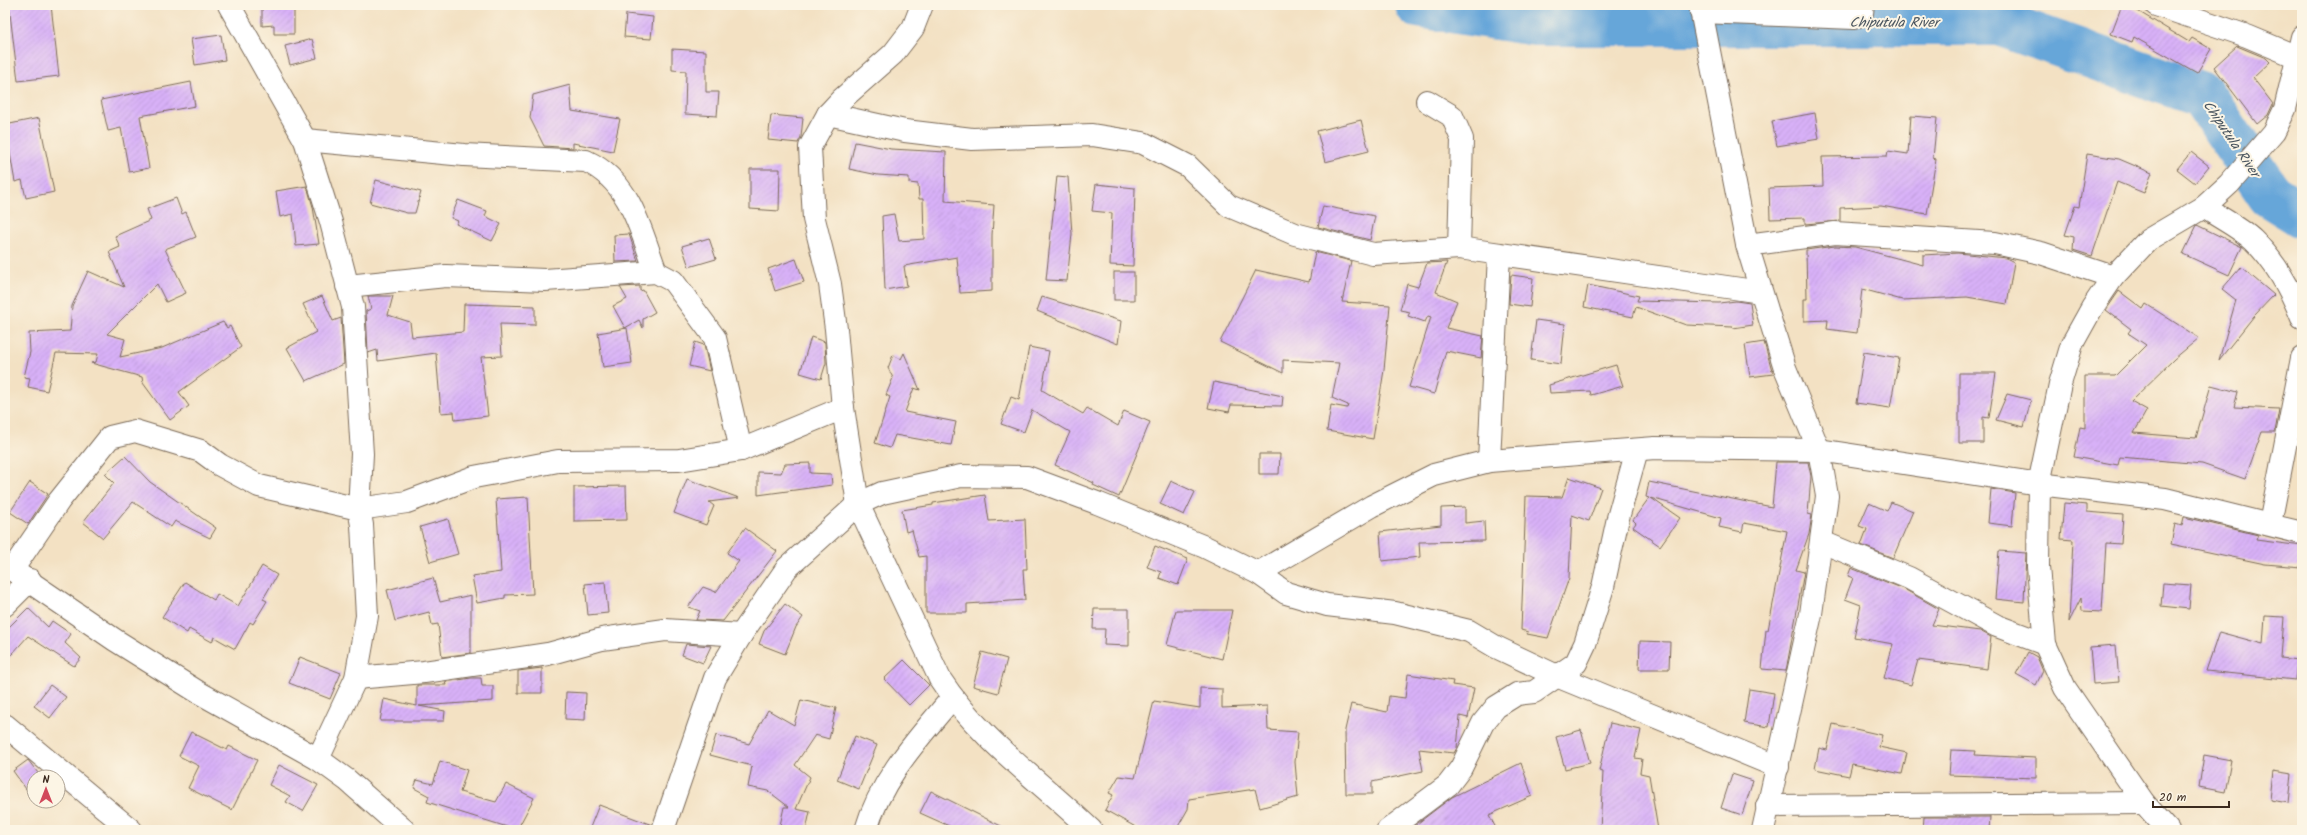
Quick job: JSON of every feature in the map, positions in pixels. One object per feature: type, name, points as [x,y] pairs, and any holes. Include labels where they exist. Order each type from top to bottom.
[{"type":"street","points":[[229,5],[305,140],[331,222],[353,307],[362,454],[359,509],[362,524],[366,616],[356,678],[318,759]]},
{"type":"street","points":[[922,5],[913,28],[893,54],[842,99],[828,114],[810,147],[814,219],[830,284],[836,329],[843,408],[858,504],[940,679],[952,698],[1001,749],[1091,830]]},
{"type":"street","points":[[1763,830],[1767,806],[1778,767],[1811,614],[1822,542],[1827,496],[1819,450],[1785,368],[1747,245],[1702,17],[1854,18],[1862,13],[1864,5]]},
{"type":"street","points":[[2156,5],[2247,36],[2300,51],[2285,109],[2274,132],[2229,184],[2204,207],[2148,240],[2113,277],[2072,344],[2060,384],[2039,484],[2038,567],[2045,644],[2065,688],[2144,804],[2168,830]]},
{"type":"street","points":[[1428,101],[1452,116],[1462,139],[1459,248]]},
{"type":"street","points":[[828,114],[905,131],[972,139],[1092,135],[1143,143],[1188,166],[1229,206],[1296,234],[1373,254],[1459,248],[1761,292]]},
{"type":"street","points":[[305,140],[464,155],[586,161],[602,168],[629,199],[656,272]]},
{"type":"street","points":[[2204,207],[2253,240],[2276,268],[2294,296],[2302,318]]},
{"type":"street","points":[[1747,245],[1835,233],[1987,242],[2041,253],[2113,277]]},
{"type":"street","points":[[1489,461],[1499,254]]},
{"type":"street","points":[[347,286],[446,276],[545,280],[656,272],[673,281],[715,338],[740,450]]},
{"type":"street","points":[[2270,524],[2302,358]]},
{"type":"street","points":[[5,605],[16,572],[59,501],[110,437],[135,431],[201,451],[220,465],[259,486],[359,509],[407,502],[474,477],[558,461],[679,460],[740,450],[843,408]]},
{"type":"street","points":[[1258,573],[1372,506],[1434,475],[1489,461],[1655,448],[1819,450],[2039,484],[2165,499],[2302,533]]},
{"type":"street","points":[[1388,830],[1448,785],[1462,768],[1483,723],[1496,707],[1517,694],[1534,692],[1559,677],[1576,663],[1585,644],[1603,587],[1618,518],[1638,450]]},
{"type":"street","points":[[663,830],[715,678],[741,635],[787,568],[858,504],[882,493],[960,476],[1027,477],[1097,503],[1205,547],[1258,573],[1286,593],[1327,605],[1395,613],[1469,631],[1559,677],[1778,767]]},
{"type":"street","points":[[1822,542],[1909,578],[1997,626],[2045,644]]},
{"type":"street","points":[[16,572],[115,640],[198,692],[318,759],[347,780],[404,830]]},
{"type":"street","points":[[356,678],[424,672],[548,654],[602,639],[665,630],[741,635]]},
{"type":"street","points":[[866,830],[870,817],[896,766],[952,698]]},
{"type":"street","points":[[5,724],[131,830]]},
{"type":"street","points":[[1767,806],[2144,804]]},
{"type":"building","points":[[9,5],[51,5],[59,76],[18,81]]},
{"type":"building","points":[[262,5],[294,5],[294,34],[274,34],[274,25],[262,26]]},
{"type":"building","points":[[2122,5],[2136,10],[2189,42],[2192,38],[2211,49],[2197,73],[2134,37],[2132,42],[2111,34]]},
{"type":"building","points":[[626,14],[653,17],[651,39],[624,37]]},
{"type":"building","points":[[221,35],[225,60],[195,65],[191,39]]},
{"type":"building","points":[[312,39],[317,58],[290,65],[285,46]]},
{"type":"building","points":[[2237,46],[2266,58],[2270,62],[2253,78],[2273,104],[2268,115],[2257,124],[2214,67]]},
{"type":"building","points":[[672,49],[706,51],[706,92],[719,92],[717,116],[685,114],[686,71],[672,70]]},
{"type":"building","points":[[191,82],[195,106],[140,116],[149,168],[129,172],[121,128],[108,131],[101,100]]},
{"type":"building","points":[[570,85],[572,111],[620,119],[613,151],[573,143],[573,148],[544,146],[530,118],[533,95]]},
{"type":"building","points":[[1815,113],[1819,139],[1777,146],[1772,121]]},
{"type":"building","points":[[771,115],[803,118],[801,137],[798,143],[768,140]]},
{"type":"building","points":[[1911,116],[1937,118],[1933,158],[1936,159],[1927,214],[1881,206],[1840,208],[1840,221],[1805,224],[1805,218],[1770,219],[1769,188],[1823,186],[1822,157],[1887,156],[1888,151],[1908,154]]},
{"type":"building","points":[[39,118],[54,192],[26,198],[22,180],[15,182],[5,125]]},
{"type":"building","points":[[1361,120],[1369,151],[1325,162],[1317,131]]},
{"type":"building","points":[[855,142],[891,149],[946,152],[945,201],[994,205],[992,235],[992,291],[960,293],[957,257],[904,266],[907,286],[885,290],[882,216],[894,214],[899,241],[924,239],[923,199],[919,199],[918,184],[909,183],[909,177],[878,175],[849,169]]},
{"type":"building","points":[[2191,152],[2209,166],[2195,183],[2177,169]]},
{"type":"building","points":[[2087,154],[2119,159],[2152,173],[2144,193],[2117,182],[2092,256],[2073,250],[2074,237],[2065,235],[2075,206],[2079,207]]},
{"type":"building","points":[[750,169],[780,169],[779,211],[750,209]]},
{"type":"building","points":[[1057,176],[1068,177],[1072,234],[1067,281],[1046,280]]},
{"type":"building","points":[[376,180],[421,192],[415,213],[407,213],[370,203]]},
{"type":"building","points":[[1096,184],[1135,188],[1133,266],[1110,265],[1112,213],[1092,211]]},
{"type":"building","points":[[307,186],[313,207],[319,244],[296,246],[293,214],[280,217],[276,191]]},
{"type":"building","points":[[176,198],[182,214],[186,212],[196,237],[165,249],[186,293],[166,302],[157,284],[107,334],[125,339],[120,357],[162,348],[223,322],[227,328],[230,326],[241,347],[179,392],[189,406],[170,420],[143,383],[142,377],[91,363],[96,362],[98,354],[56,353],[47,391],[28,387],[30,378],[24,377],[30,352],[29,333],[70,331],[72,306],[88,271],[124,287],[109,252],[120,247],[115,236],[151,220],[147,209]]},
{"type":"building","points":[[458,200],[487,211],[485,216],[501,224],[492,241],[456,224],[458,221],[451,218]]},
{"type":"building","points":[[1323,206],[1375,216],[1370,240],[1318,227]]},
{"type":"building","points":[[2197,225],[2242,247],[2229,275],[2183,254]]},
{"type":"building","points":[[629,234],[638,261],[615,262],[614,235]]},
{"type":"building","points":[[709,238],[716,259],[689,267],[682,246]]},
{"type":"building","points":[[1835,246],[1855,247],[1923,265],[1923,255],[1958,253],[2006,258],[2014,262],[2007,304],[1967,297],[1902,300],[1862,289],[1857,333],[1827,329],[1828,320],[1804,321],[1804,299],[1807,299],[1806,250]]},
{"type":"building","points":[[1315,252],[1351,261],[1342,302],[1390,305],[1384,370],[1373,439],[1327,431],[1331,405],[1347,408],[1348,405],[1332,398],[1339,363],[1283,360],[1283,373],[1220,342],[1256,270],[1309,282]]},
{"type":"building","points":[[796,259],[804,282],[775,291],[768,269]]},
{"type":"building","points":[[1447,262],[1436,292],[1457,301],[1446,328],[1483,336],[1481,358],[1446,351],[1434,394],[1409,387],[1431,317],[1428,316],[1425,322],[1408,316],[1410,312],[1400,310],[1407,284],[1418,287],[1427,263]]},
{"type":"building","points":[[2241,267],[2274,295],[2254,316],[2219,360],[2236,300],[2222,289]]},
{"type":"building","points":[[1114,272],[1134,272],[1134,300],[1114,300]]},
{"type":"building","points":[[1511,275],[1533,278],[1530,307],[1509,304]]},
{"type":"building","points":[[1588,285],[1639,296],[1637,301],[1719,303],[1736,301],[1750,303],[1753,325],[1733,328],[1686,325],[1636,307],[1633,317],[1584,307]]},
{"type":"building","points":[[640,286],[640,291],[643,290],[655,312],[643,319],[643,328],[639,320],[625,328],[613,306],[627,299],[620,287]]},
{"type":"building","points":[[2119,291],[2143,309],[2146,304],[2199,338],[2174,359],[2131,401],[2147,410],[2134,433],[2196,438],[2211,385],[2238,392],[2234,407],[2279,409],[2275,432],[2262,432],[2245,479],[2202,464],[2120,457],[2118,465],[2074,457],[2080,427],[2085,428],[2085,376],[2115,376],[2146,345],[2128,333],[2131,329],[2106,310]]},
{"type":"building","points":[[322,296],[333,321],[341,318],[344,364],[306,381],[287,348],[316,332],[303,304]]},
{"type":"building","points":[[368,296],[393,296],[388,315],[410,322],[412,337],[463,332],[464,304],[535,306],[535,325],[500,324],[502,356],[481,357],[488,416],[455,420],[454,412],[441,413],[436,353],[378,361],[377,350],[368,353],[366,311],[371,309]]},
{"type":"building","points":[[1042,297],[1121,321],[1118,344],[1037,311]]},
{"type":"building","points":[[1536,320],[1565,324],[1561,364],[1531,360]]},
{"type":"building","points":[[627,328],[632,363],[603,367],[598,333]]},
{"type":"building","points":[[811,337],[825,342],[826,363],[821,379],[800,373]]},
{"type":"building","points":[[695,342],[704,345],[710,371],[689,366]]},
{"type":"building","points":[[1764,342],[1773,374],[1750,377],[1745,345]]},
{"type":"building","points":[[1029,347],[1049,351],[1042,390],[1083,414],[1087,408],[1118,426],[1124,411],[1150,422],[1119,497],[1093,485],[1094,483],[1055,465],[1070,432],[1032,410],[1024,432],[1001,424],[1011,397],[1019,400]]},
{"type":"building","points":[[1864,352],[1899,358],[1890,408],[1856,403]]},
{"type":"building","points":[[904,353],[920,390],[914,388],[905,412],[956,422],[951,445],[895,435],[890,448],[875,443],[890,397],[886,395],[893,378],[888,368],[893,355],[901,359]]},
{"type":"building","points":[[1616,365],[1623,386],[1591,395],[1590,391],[1550,393],[1549,385]]},
{"type":"building","points":[[1959,373],[1996,373],[1989,418],[1983,417],[1983,443],[1959,443]]},
{"type":"building","points":[[1214,382],[1283,396],[1282,406],[1231,405],[1229,412],[1208,408]]},
{"type":"building","points":[[2007,394],[2031,400],[2024,427],[1996,420]]},
{"type":"building","points":[[1259,454],[1280,454],[1279,474],[1259,474]]},
{"type":"building","points":[[125,456],[150,482],[216,528],[210,538],[175,521],[171,527],[133,502],[103,538],[83,522],[114,483],[105,474]]},
{"type":"building","points":[[1776,462],[1808,462],[1811,476],[1808,514],[1812,515],[1809,534],[1796,570],[1804,572],[1786,671],[1762,669],[1766,630],[1768,630],[1787,531],[1744,523],[1742,532],[1719,527],[1721,518],[1651,498],[1680,518],[1660,546],[1633,527],[1636,523],[1633,520],[1649,498],[1646,497],[1649,482],[1772,507]]},
{"type":"building","points":[[810,463],[810,473],[831,474],[832,485],[758,495],[758,472],[781,473],[785,464]]},
{"type":"building","points":[[1569,477],[1601,488],[1589,521],[1572,515],[1569,578],[1548,638],[1527,634],[1528,632],[1521,630],[1526,496],[1562,497]]},
{"type":"building","points":[[687,479],[739,498],[709,502],[714,506],[706,525],[674,513]]},
{"type":"building","points":[[1171,481],[1195,492],[1184,515],[1160,504]]},
{"type":"building","points":[[30,482],[48,494],[28,524],[10,512]]},
{"type":"building","points":[[626,486],[627,520],[574,521],[574,487]]},
{"type":"building","points":[[1991,489],[2015,493],[2012,526],[1988,523]]},
{"type":"building","points":[[985,495],[989,521],[1025,519],[1027,569],[1023,569],[1025,600],[967,604],[967,613],[926,613],[926,556],[919,557],[912,530],[906,532],[902,510],[933,505],[933,503]]},
{"type":"building","points":[[528,497],[533,594],[505,595],[505,598],[477,603],[472,576],[501,572],[496,499]]},
{"type":"building","points":[[1891,502],[1913,511],[1893,558],[1861,545],[1867,529],[1859,526],[1869,503],[1887,511]]},
{"type":"building","points":[[2064,503],[2087,505],[2087,512],[2123,515],[2121,544],[2106,543],[2102,612],[2082,611],[2081,598],[2069,622],[2073,540],[2061,539]]},
{"type":"building","points":[[1465,507],[1465,523],[1484,521],[1485,541],[1419,542],[1420,557],[1382,561],[1380,532],[1441,525],[1441,508]]},
{"type":"building","points":[[2184,517],[2258,535],[2256,540],[2302,546],[2302,567],[2265,564],[2171,544],[2175,524],[2182,526]]},
{"type":"building","points":[[448,519],[458,554],[430,562],[420,527]]},
{"type":"building","points":[[745,528],[777,551],[723,621],[696,620],[700,611],[688,607],[703,587],[716,592],[739,561],[727,553]]},
{"type":"building","points":[[1155,546],[1188,559],[1178,585],[1159,578],[1161,572],[1147,567]]},
{"type":"building","points":[[1999,551],[2026,553],[2024,602],[1995,599]]},
{"type":"building","points":[[262,566],[277,575],[263,599],[267,601],[253,624],[250,622],[235,649],[214,637],[212,642],[189,629],[187,633],[162,617],[185,582],[214,600],[217,594],[238,606]]},
{"type":"building","points":[[1851,568],[1904,589],[1939,609],[1932,625],[1980,631],[1991,637],[1987,669],[1918,660],[1911,685],[1884,678],[1893,644],[1854,637],[1861,605],[1845,599],[1853,578],[1848,576]]},
{"type":"building","points":[[433,578],[440,602],[471,595],[471,653],[442,657],[438,624],[432,625],[429,612],[395,621],[387,590]]},
{"type":"building","points":[[605,582],[608,613],[588,615],[585,584]]},
{"type":"building","points":[[2163,583],[2191,585],[2189,609],[2161,606]]},
{"type":"building","points":[[785,604],[803,617],[796,627],[785,654],[759,644],[764,631]]},
{"type":"building","points":[[28,608],[48,627],[52,621],[71,634],[65,643],[81,658],[74,666],[28,636],[5,662],[5,631]]},
{"type":"building","points":[[1094,609],[1129,609],[1129,646],[1104,645],[1105,629],[1093,629]]},
{"type":"building","points":[[1176,610],[1232,610],[1222,659],[1167,645]]},
{"type":"building","points":[[2265,616],[2284,617],[2281,658],[2297,660],[2295,680],[2206,671],[2219,632],[2263,644]]},
{"type":"building","points":[[1640,641],[1670,642],[1669,669],[1639,669]]},
{"type":"building","points":[[686,644],[711,646],[703,663],[682,655]]},
{"type":"building","points":[[2116,645],[2119,682],[2093,684],[2090,647]]},
{"type":"building","points":[[982,652],[1007,659],[998,693],[973,686]]},
{"type":"building","points":[[2028,652],[2037,657],[2043,671],[2036,685],[2016,674]]},
{"type":"building","points":[[300,657],[341,673],[330,699],[289,683]]},
{"type":"building","points":[[904,660],[929,685],[909,705],[884,679]]},
{"type":"building","points":[[542,668],[542,693],[518,693],[518,671]]},
{"type":"building","points":[[1408,674],[1453,681],[1452,685],[1474,688],[1468,718],[1460,716],[1457,748],[1454,753],[1419,749],[1423,771],[1372,782],[1372,794],[1346,794],[1345,730],[1351,704],[1387,712],[1389,696],[1405,698]]},
{"type":"building","points":[[481,678],[482,686],[493,686],[493,701],[419,706],[445,711],[444,721],[380,721],[384,699],[417,706],[417,685],[446,685],[445,682]]},
{"type":"building","points":[[50,685],[66,697],[50,718],[34,706]]},
{"type":"building","points":[[1200,688],[1222,689],[1222,708],[1267,706],[1268,730],[1298,732],[1295,762],[1298,797],[1260,808],[1255,789],[1189,799],[1188,809],[1176,830],[1141,830],[1105,810],[1113,795],[1109,793],[1119,776],[1135,778],[1154,701],[1200,708]]},
{"type":"building","points":[[1749,689],[1774,693],[1769,727],[1744,723]]},
{"type":"building","points":[[566,692],[586,693],[585,720],[565,719]]},
{"type":"building","points":[[801,700],[836,708],[829,739],[815,735],[795,765],[810,777],[796,809],[810,812],[806,830],[779,830],[784,807],[789,807],[768,791],[748,787],[752,766],[710,755],[716,735],[749,744],[768,710],[794,725]]},
{"type":"building","points":[[1610,723],[1641,730],[1635,758],[1642,759],[1640,773],[1649,775],[1658,830],[1600,830],[1603,772],[1599,771]]},
{"type":"building","points":[[1833,724],[1882,735],[1879,747],[1907,753],[1902,774],[1852,764],[1849,776],[1815,769],[1819,748],[1827,750]]},
{"type":"building","points":[[1581,730],[1590,763],[1565,769],[1556,737]]},
{"type":"building","points":[[191,732],[227,750],[229,746],[257,760],[232,810],[188,788],[199,766],[179,756]]},
{"type":"building","points":[[855,736],[877,745],[859,789],[837,780]]},
{"type":"building","points":[[1951,750],[1976,751],[1975,755],[2036,758],[2036,778],[1949,775]]},
{"type":"building","points":[[2204,755],[2231,760],[2225,792],[2199,787]]},
{"type":"building","points":[[28,760],[35,769],[26,769],[26,789],[13,771]]},
{"type":"building","points":[[440,761],[467,770],[460,792],[496,802],[506,784],[534,798],[517,830],[427,802],[429,796],[414,788],[417,780],[433,784]]},
{"type":"building","points":[[1521,763],[1532,796],[1489,815],[1497,830],[1409,830],[1452,797]]},
{"type":"building","points":[[279,765],[318,785],[303,811],[286,802],[290,796],[269,785]]},
{"type":"building","points":[[2273,771],[2292,774],[2289,803],[2270,800]]},
{"type":"building","points":[[1732,774],[1753,781],[1742,815],[1721,808]]},
{"type":"building","points":[[931,791],[1009,830],[958,830],[920,813]]},
{"type":"building","points":[[599,805],[652,825],[651,830],[589,830]]},
{"type":"building","points":[[1924,817],[1990,817],[1989,830],[1923,830]]},
{"type":"waterway","name":"Chiputula River","points":[[1418,5],[1536,23],[1999,23],[2202,95],[2270,195],[2302,215]]}]
